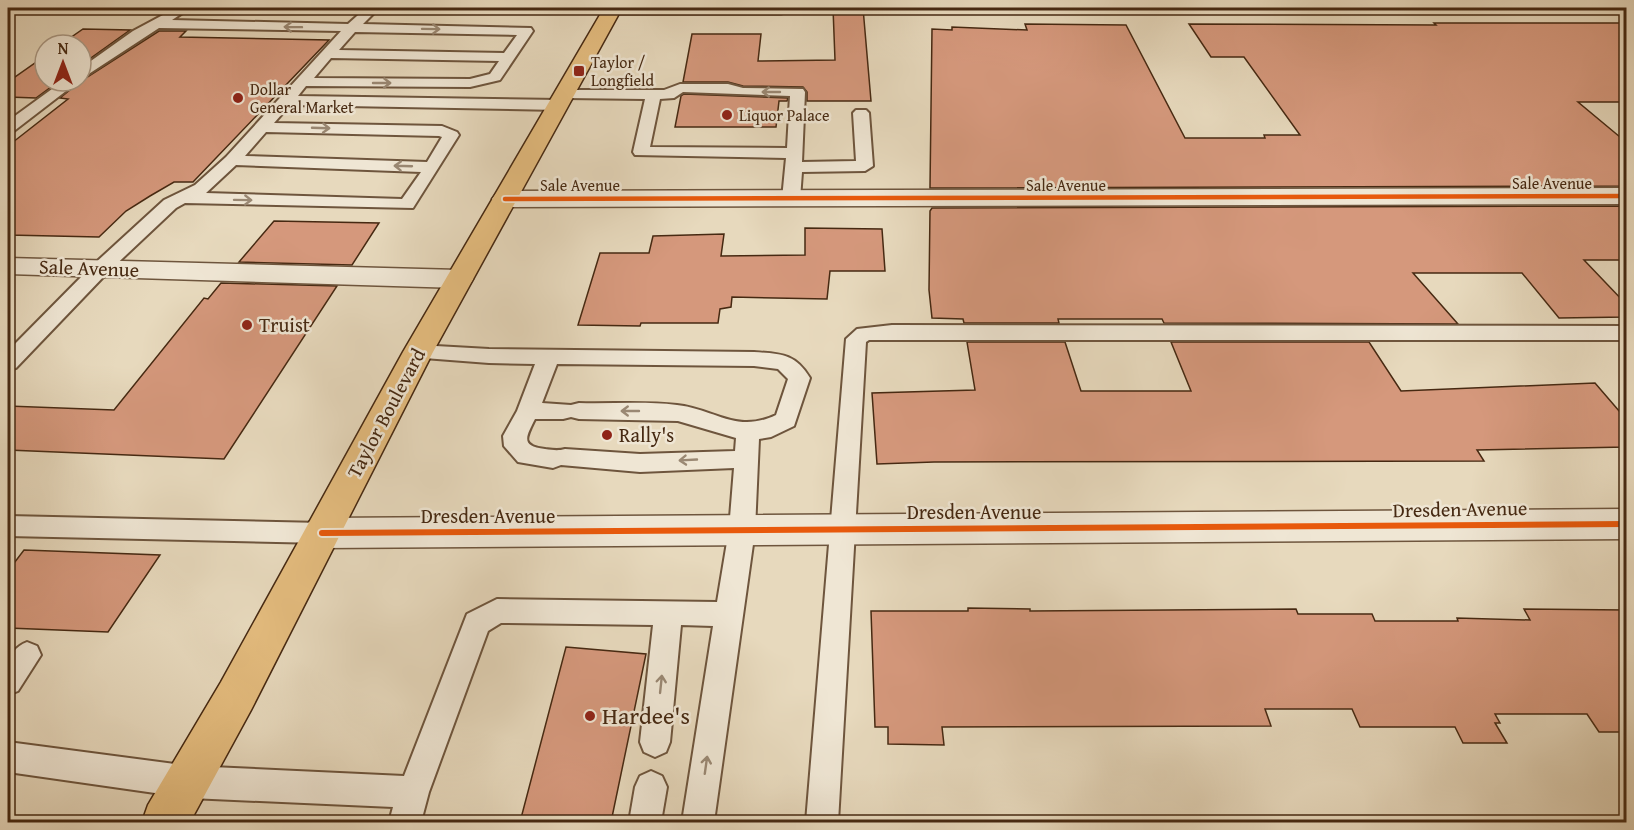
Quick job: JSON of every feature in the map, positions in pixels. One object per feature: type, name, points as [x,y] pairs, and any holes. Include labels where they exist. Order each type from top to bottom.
[{"type":"main road","name":"Taylor Boulevard","points":[[165,822],[190,782],[418,352],[614,8]]},
{"type":"street","points":[[614,8],[781,8]]},
{"type":"street","name":"Sale Avenue","points":[[505,199],[1626,196]]},
{"type":"street","name":"Sale Avenue","points":[[8,266],[459,279]]},
{"type":"street","name":"Dresden Avenue","points":[[322,533],[1626,524]]},
{"type":"lane","points":[[93,66],[138,34],[160,24],[184,8]]},
{"type":"lane","points":[[8,363],[100,268],[170,204],[201,189],[232,160],[351,28],[373,8]]},
{"type":"lane","points":[[160,24],[526,31],[495,77],[470,83],[303,82]]},
{"type":"lane","points":[[328,54],[508,57]]},
{"type":"lane","points":[[661,94],[680,88],[728,88],[743,92],[798,92],[791,199]]},
{"type":"lane","points":[[712,98],[730,98],[743,92]]},
{"type":"lane","points":[[8,128],[55,93]]},
{"type":"lane","points":[[661,94],[641,152],[865,166],[861,113]]},
{"type":"lane","points":[[286,100],[562,100],[661,94],[685,98]]},
{"type":"lane","points":[[10,105],[37,106]]},
{"type":"lane","points":[[185,198],[406,204],[451,135],[442,131],[263,126]]},
{"type":"lane","points":[[232,160],[432,167]]},
{"type":"lane","points":[[822,822],[856,339],[864,334],[892,332],[1626,333]]},
{"type":"lane","points":[[418,352],[754,359],[784,362],[799,378],[786,420],[763,430],[729,429],[679,413],[528,411]]},
{"type":"lane","points":[[549,356],[528,411],[515,436],[516,446],[526,456],[640,463],[746,459]]},
{"type":"lane","points":[[698,822],[742,530],[748,430]]},
{"type":"lane","points":[[8,526],[322,533]]},
{"type":"lane","points":[[405,822],[413,792],[477,623],[497,611],[729,614]]},
{"type":"lane","points":[[655,742],[668,614]]},
{"type":"lane","points":[[8,682],[27,655]]},
{"type":"lane","points":[[8,757],[190,782],[413,792]]},
{"type":"lane","points":[[645,822],[651,787]]},
{"type":"building","points":[[833,8],[863,8],[871,101],[807,101],[807,92],[803,87],[743,86],[728,82],[683,82],[692,34],[761,34],[758,61],[835,60]]},
{"type":"building","points":[[1434,23],[1626,23],[1626,102],[1578,102],[1626,142],[1626,186],[930,188],[932,29],[952,30],[952,27],[1027,30],[1025,24],[1126,25],[1185,138],[1265,138],[1264,135],[1300,135],[1244,57],[1211,57],[1189,24],[1436,25]]},
{"type":"building","points":[[83,29],[130,30],[93,56],[93,33],[77,33]]},
{"type":"building","points":[[159,31],[186,31],[180,37],[329,40],[193,182],[174,182],[150,196],[126,211],[99,237],[8,235],[8,146],[68,99],[60,98],[66,93],[93,93],[93,73]]},
{"type":"building","points":[[33,64],[33,93],[43,93],[36,98],[8,97],[8,82]]},
{"type":"building","name":"Liquor Palace","points":[[684,94],[788,98],[787,101],[779,101],[776,127],[675,127],[681,96]]},
{"type":"building","points":[[1626,206],[1626,260],[1584,260],[1626,304],[1626,317],[1559,318],[1522,273],[1413,273],[1458,324],[1164,323],[1162,319],[1058,319],[1059,323],[964,323],[963,319],[932,318],[929,290],[930,211],[932,208]]},
{"type":"building","points":[[274,221],[379,223],[352,265],[239,262]]},
{"type":"building","points":[[805,228],[882,229],[885,271],[830,271],[827,299],[732,297],[731,307],[720,309],[718,323],[641,323],[640,326],[578,325],[600,253],[649,253],[653,236],[724,234],[721,256],[805,255]]},
{"type":"building","points":[[221,283],[337,286],[224,459],[8,450],[8,406],[114,410],[204,298],[208,299]]},
{"type":"building","points":[[967,342],[1065,342],[1081,391],[1191,391],[1171,342],[1369,342],[1401,391],[1595,383],[1626,419],[1626,447],[1477,450],[1484,461],[877,464],[872,393],[975,390]]},
{"type":"building","points":[[24,550],[160,555],[108,632],[8,628],[8,571]]},
{"type":"building","points":[[968,608],[1030,609],[1030,611],[1296,609],[1298,614],[1372,614],[1375,621],[1458,621],[1457,618],[1530,620],[1524,609],[1626,610],[1626,732],[1599,732],[1587,714],[1495,714],[1500,723],[1495,723],[1507,743],[1463,743],[1455,727],[1360,727],[1352,709],[1265,709],[1271,726],[942,727],[944,745],[888,744],[888,727],[875,727],[871,611],[968,611]]},
{"type":"building","name":"Hardee's","points":[[566,647],[646,654],[611,822],[520,822]]},
{"type":"cycle path","points":[[505,199],[1626,196]]},
{"type":"cycle path","points":[[322,533],[1626,524]]},
{"type":"place","name":"Taylor / Longfield","points":[[579,71]]},
{"type":"place","name":"Dollar General Market","points":[[238,98]]},
{"type":"place","name":"Liquor Palace","points":[[727,115]]},
{"type":"place","name":"Truist","points":[[247,325]]},
{"type":"place","name":"Rally's","points":[[607,435]]},
{"type":"place","name":"Hardee's","points":[[590,716]]}]
